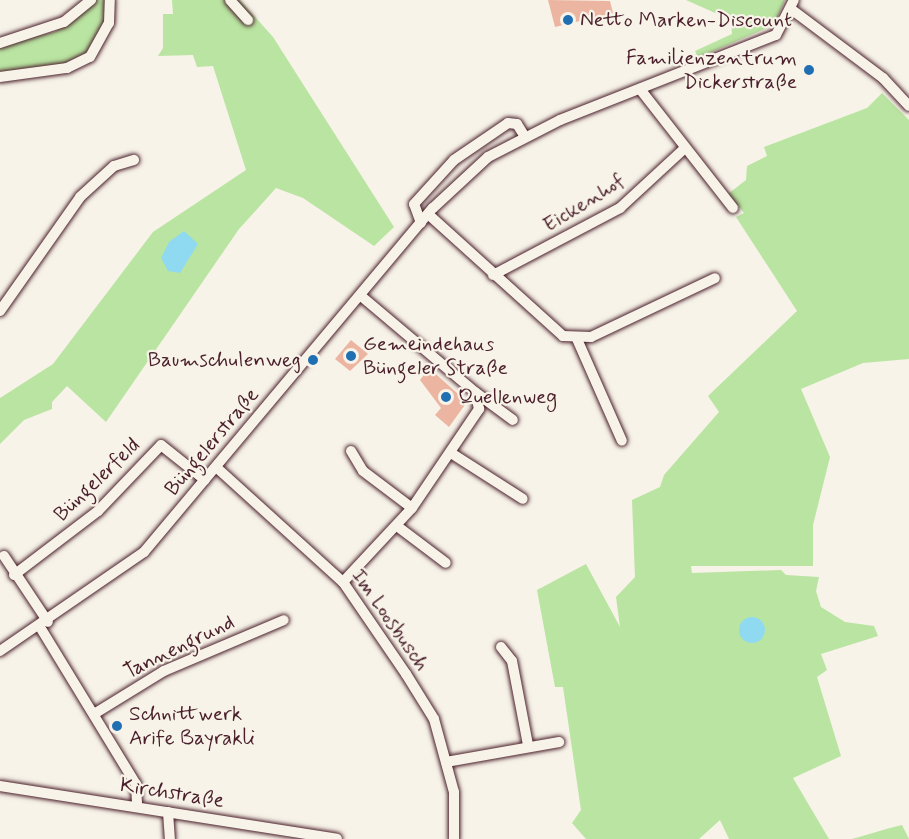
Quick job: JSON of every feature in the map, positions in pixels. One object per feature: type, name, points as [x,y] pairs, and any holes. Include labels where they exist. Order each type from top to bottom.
[{"type":"street","points":[[0,43],[64,22],[91,0]]},
{"type":"street","points":[[0,77],[67,68],[90,57],[109,23],[110,0]]},
{"type":"street","points":[[230,0],[248,20]]},
{"type":"street","points":[[793,5],[883,78],[909,106]]},
{"type":"street","name":"Büngelerstraße","points":[[0,651],[44,625],[144,552],[425,219],[488,157],[524,135],[776,35],[793,5]]},
{"type":"street","points":[[640,89],[733,208]]},
{"type":"street","points":[[524,135],[517,124],[508,123],[454,160],[414,204],[425,219],[493,274],[551,330],[577,339],[591,337],[715,278]]},
{"type":"street","name":"Eickenhof","points":[[493,274],[585,230],[620,208],[685,148]]},
{"type":"street","points":[[0,311],[80,197],[114,166],[134,160]]},
{"type":"street","points":[[361,296],[475,392],[513,420]]},
{"type":"street","points":[[577,339],[622,441]]},
{"type":"street","points":[[343,582],[397,526],[451,453],[479,409],[475,392]]},
{"type":"street","name":"Büngelerfeld","points":[[14,575],[98,511],[161,445],[205,480]]},
{"type":"street","points":[[351,451],[363,471],[412,508]]},
{"type":"street","points":[[451,453],[524,499]]},
{"type":"street","name":"Im Loosbusch","points":[[216,467],[343,582],[434,719],[454,792],[454,839]]},
{"type":"street","points":[[397,526],[446,563]]},
{"type":"street","points":[[4,556],[136,784],[137,806]]},
{"type":"street","name":"Tannengrund","points":[[94,714],[164,671],[284,620]]},
{"type":"street","points":[[501,647],[512,661],[528,745]]},
{"type":"street","points":[[446,762],[528,745],[559,742]]},
{"type":"street","name":"Kirchstraße","points":[[0,786],[337,839]]},
{"type":"street","points":[[168,812],[170,839]]},
{"type":"green space","points":[[96,0],[107,0],[106,21],[88,54],[64,66],[0,73],[0,45],[55,32]]},
{"type":"green space","points":[[172,0],[240,0],[273,37],[394,227],[374,246],[303,198],[276,188],[239,229],[106,422],[67,386],[52,402],[52,409],[24,420],[0,444],[0,398],[53,364],[153,232],[246,170],[213,66],[197,67],[193,55],[158,56],[163,48],[163,14],[173,14]]},
{"type":"green space","points":[[686,0],[785,0],[774,25],[698,58],[695,51],[732,34],[731,20]]},
{"type":"green space","points":[[882,93],[909,120],[909,359],[863,363],[801,389],[830,457],[813,525],[813,566],[691,566],[692,573],[781,570],[786,575],[819,577],[816,591],[821,607],[845,622],[874,626],[878,636],[821,654],[827,670],[817,677],[841,756],[793,778],[829,839],[729,839],[720,820],[699,839],[586,839],[572,823],[581,810],[563,687],[555,687],[537,590],[586,564],[620,627],[616,597],[635,577],[632,500],[660,487],[664,475],[719,412],[708,396],[797,311],[736,217],[744,213],[728,194],[746,180],[747,166],[767,156],[764,147],[867,108]]},
{"type":"green space","points":[[902,825],[909,839],[852,839],[890,828]]},
{"type":"water","points":[[184,231],[198,244],[180,273],[168,271],[161,258],[169,242]]},
{"type":"water","points":[[752,617],[761,621],[765,630],[761,639],[752,643],[743,639],[739,630],[743,621]]},
{"type":"building","name":"Netto Marken-Discount","points":[[548,0],[610,1],[613,13],[555,27]]},
{"type":"building","name":"Gemeindehaus Büngeler Straße","points":[[351,340],[368,354],[350,371],[335,359]]},
{"type":"building","name":"Quellenweg","points":[[429,368],[467,402],[449,427],[435,415],[441,408],[420,380]]},
{"type":"place","name":"Netto Marken-Discount","points":[[568,20]]},
{"type":"place","name":"Familienzentrum Dickerstraße","points":[[809,70]]},
{"type":"place","name":"Gemeindehaus Büngeler Straße","points":[[351,356]]},
{"type":"place","name":"Baumschulenweg","points":[[313,360]]},
{"type":"place","name":"Quellenweg","points":[[446,397]]},
{"type":"place","name":"Schnittwerk Arife Bayrakli","points":[[117,726]]}]
